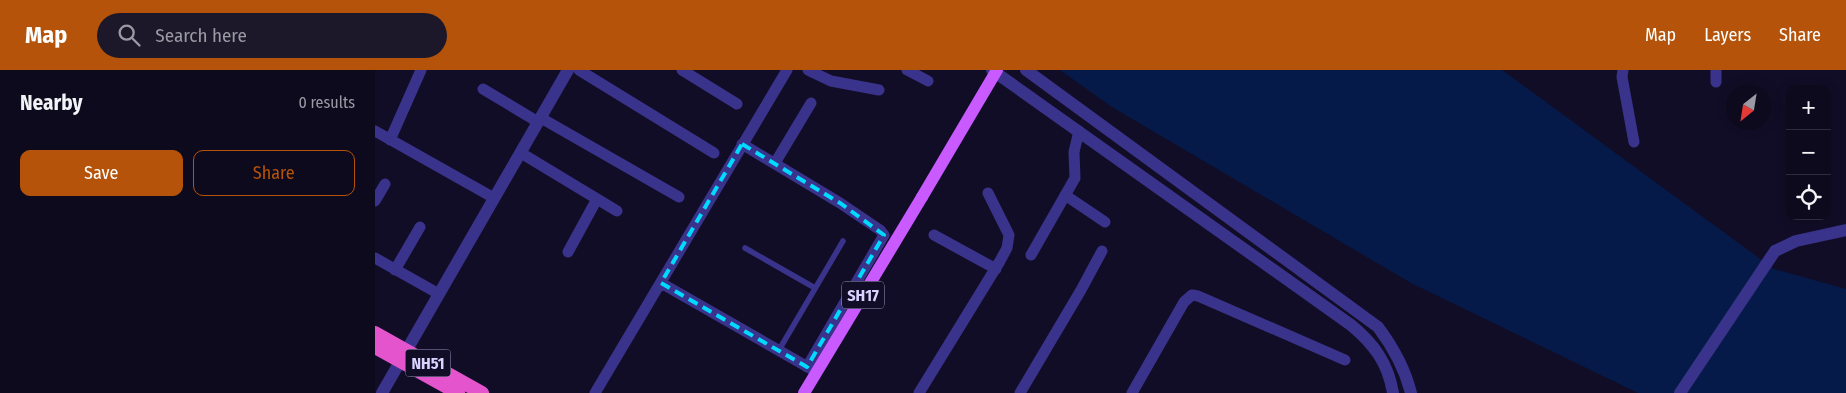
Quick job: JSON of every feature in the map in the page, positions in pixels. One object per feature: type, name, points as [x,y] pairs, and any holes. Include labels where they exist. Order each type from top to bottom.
[{"type":"highway","name":"NH51","points":[[375,333],[404,356],[458,393]]},
{"type":"highway","name":"NH51","points":[[375,347],[404,356],[482,393]]},
{"type":"main road","name":"SH17","points":[[804,393],[812,369],[922,197],[997,70]]},
{"type":"street","points":[[390,140],[421,70]]},
{"type":"street","points":[[382,393],[568,70]]},
{"type":"street","points":[[579,70],[714,152]]},
{"type":"street","points":[[682,70],[737,104]]},
{"type":"street","points":[[595,393],[787,70]]},
{"type":"street","points":[[809,70],[831,81],[879,90]]},
{"type":"street","points":[[907,70],[928,81]]},
{"type":"street","points":[[992,70],[1351,325],[1378,352],[1393,393]]},
{"type":"street","points":[[1025,70],[1378,327],[1389,342],[1408,382],[1411,393]]},
{"type":"street","points":[[1623,70],[1622,77],[1634,142]]},
{"type":"street","points":[[1716,70],[1716,82]]},
{"type":"street","points":[[483,89],[679,197]]},
{"type":"street","points":[[775,163],[811,103]]},
{"type":"street","points":[[1031,255],[1075,178],[1074,152],[1079,130]]},
{"type":"street","points":[[375,131],[495,198]]},
{"type":"street","points":[[661,284],[812,369],[885,235],[841,203],[742,144]]},
{"type":"street","points":[[521,153],[617,211]]},
{"type":"street","points":[[375,201],[385,184]]},
{"type":"street","points":[[919,393],[1007,248],[1009,235],[988,192]]},
{"type":"street","points":[[1065,195],[1105,222]]},
{"type":"street","points":[[568,252],[597,199]]},
{"type":"street","points":[[395,270],[420,227]]},
{"type":"street","points":[[1680,393],[1775,251],[1796,242],[1846,230]]},
{"type":"street","points":[[934,234],[996,269]]},
{"type":"street","points":[[1020,393],[1102,251]]},
{"type":"street","points":[[375,258],[439,294]]},
{"type":"street","points":[[1132,393],[1184,302],[1192,295],[1345,360]]},
{"type":"lane","points":[[779,350],[843,241]]},
{"type":"lane","points":[[745,248],[815,288]]},
{"type":"highlighted area","points":[[742,144],[840,203],[884,235],[807,367],[661,283]]},
{"type":"water","points":[[1060,70],[1502,70],[1774,269],[1846,289],[1846,393],[1638,393],[1411,283],[1112,107]]}]
